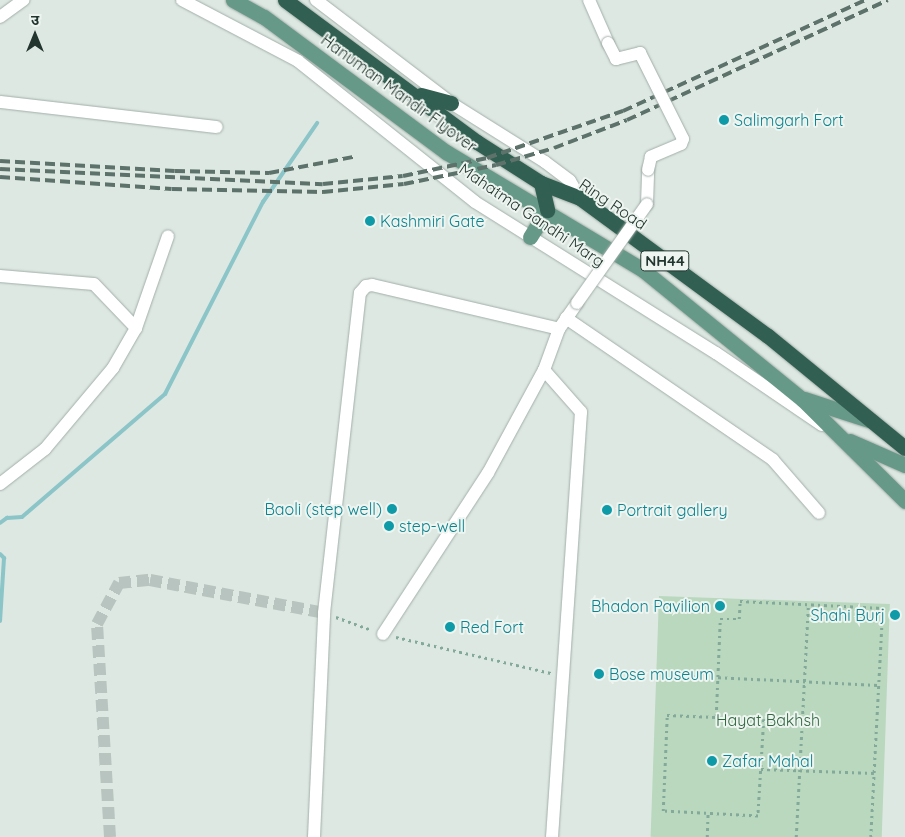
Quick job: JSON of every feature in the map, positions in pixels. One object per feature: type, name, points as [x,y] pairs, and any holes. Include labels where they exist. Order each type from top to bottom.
[{"type":"highway","name":"Hanuman Mandir Flyover","points":[[285,0],[413,92]]},
{"type":"highway","points":[[413,92],[451,103]]},
{"type":"highway","name":"Ring Road","points":[[413,92],[478,142],[541,183],[580,198],[768,336],[905,448]]},
{"type":"highway","points":[[541,183],[547,210]]},
{"type":"main road","name":"Hanuman Mandir Flyover","points":[[234,0],[264,17],[446,152],[547,210]]},
{"type":"main road","points":[[530,237],[547,210]]},
{"type":"main road","name":"Mahatma Gandhi Marg","points":[[547,210],[643,270],[802,398],[905,501]]},
{"type":"main road","points":[[802,398],[874,422]]},
{"type":"main road","points":[[841,438],[905,465]]},
{"type":"street","points":[[0,17],[23,0]]},
{"type":"street","name":"Mahatma Gandhi Marg","points":[[182,0],[298,61],[475,202],[716,353],[841,438]]},
{"type":"street","points":[[316,0],[451,103],[545,162],[570,181],[580,198]]},
{"type":"street","points":[[384,634],[488,473],[544,370],[562,324],[647,204],[648,170],[651,156],[681,144],[683,139],[640,53],[616,59],[590,0]]},
{"type":"street","points":[[0,102],[217,127]]},
{"type":"street","points":[[0,484],[45,449],[113,368],[136,328],[168,236]]},
{"type":"street","points":[[0,276],[94,284],[136,328]]},
{"type":"street","points":[[314,837],[324,613],[360,293],[366,286],[372,285],[562,324],[773,460],[819,514]]},
{"type":"street","points":[[544,370],[580,412],[552,837]]},
{"type":"path","points":[[716,716],[720,619],[739,620],[740,601],[883,608],[871,837]]},
{"type":"path","points":[[796,837],[808,604]]},
{"type":"path","points":[[324,613],[384,634],[562,676]]},
{"type":"path","points":[[673,675],[879,685]]},
{"type":"path","points":[[668,715],[716,716],[764,719],[758,816],[663,811],[668,715]]},
{"type":"path","points":[[761,769],[874,773]]},
{"type":"path","points":[[707,837],[708,814]]},
{"type":"green space","name":"Hayat Bakhsh","points":[[659,596],[890,604],[882,837],[651,837]]},
{"type":"waterway","points":[[0,523],[7,518],[22,517],[165,394],[263,202],[317,123]]},
{"type":"waterway","points":[[0,554],[4,558],[0,621]]},
{"type":"tunnel","points":[[110,837],[97,624],[119,583],[150,580],[324,613]]},
{"type":"railway","points":[[0,169],[323,184],[403,176],[487,158],[623,111],[865,0]]},
{"type":"railway","points":[[0,177],[172,189],[323,192],[404,184],[496,165],[554,148],[627,120],[888,0]]},
{"type":"railway","points":[[0,161],[175,171],[269,173],[353,157]]},
{"type":"place","name":"Salimgarh Fort","points":[[724,120]]},
{"type":"place","name":"Kashmiri Gate","points":[[370,221]]},
{"type":"place","name":"Baoli (step well)","points":[[392,509]]},
{"type":"place","name":"Portrait gallery","points":[[607,510]]},
{"type":"place","name":"step-well","points":[[389,526]]},
{"type":"place","name":"Bhadon Pavilion","points":[[720,606]]},
{"type":"place","name":"Shahi Burj","points":[[895,615]]},
{"type":"place","name":"Red Fort","points":[[450,627]]},
{"type":"place","name":"Bose museum","points":[[599,674]]},
{"type":"place","name":"Zafar Mahal","points":[[712,761]]}]
